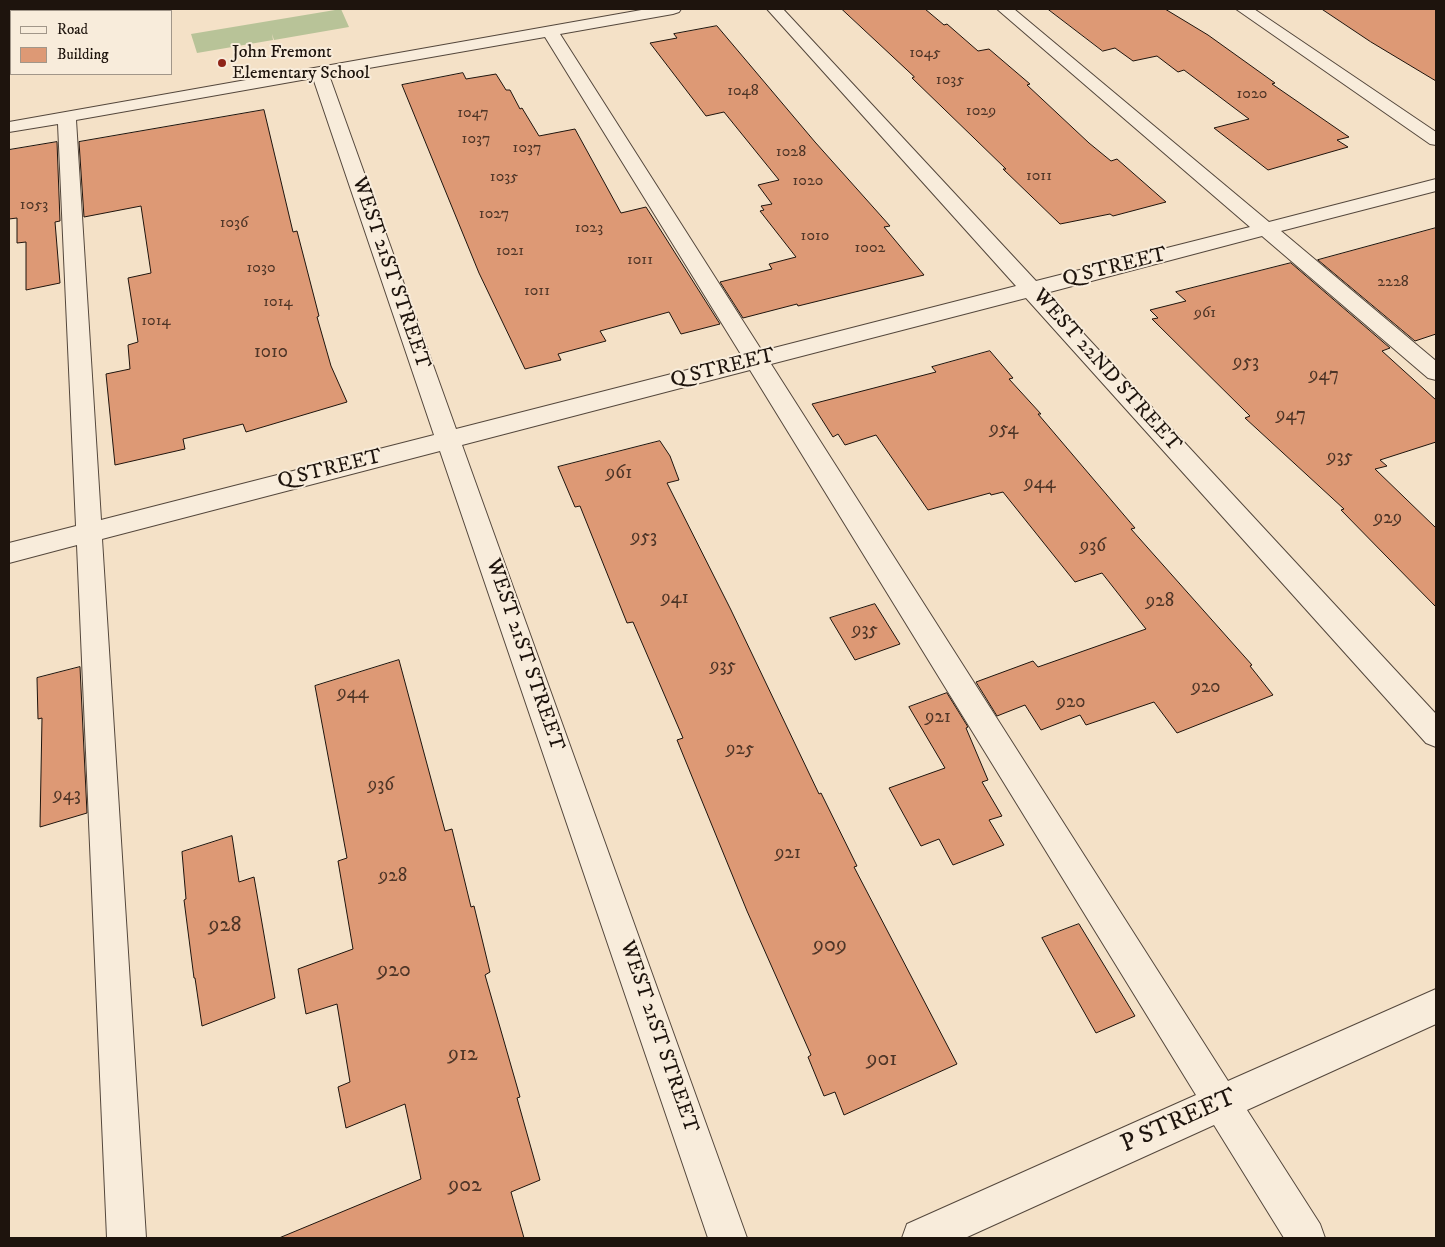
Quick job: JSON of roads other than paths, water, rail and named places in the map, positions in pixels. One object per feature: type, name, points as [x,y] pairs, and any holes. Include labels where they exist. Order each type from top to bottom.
[{"type":"street","points":[[9,127],[673,9]]},
{"type":"street","name":"WEST 22ND STREET","points":[[775,9],[1436,734]]},
{"type":"street","points":[[1005,9],[1436,373]]},
{"type":"street","points":[[1244,9],[1436,140]]},
{"type":"street","points":[[550,31],[1306,1238]]},
{"type":"street","name":"WEST 21ST STREET","points":[[319,72],[728,1238]]},
{"type":"street","points":[[67,116],[126,1238]]},
{"type":"street","name":"Q STREET","points":[[9,553],[1436,185]]},
{"type":"street","name":"P STREET","points":[[921,1238],[1436,1006]]},
{"type":"place","name":"John Fremont Elementary School","points":[[222,63]]}]
